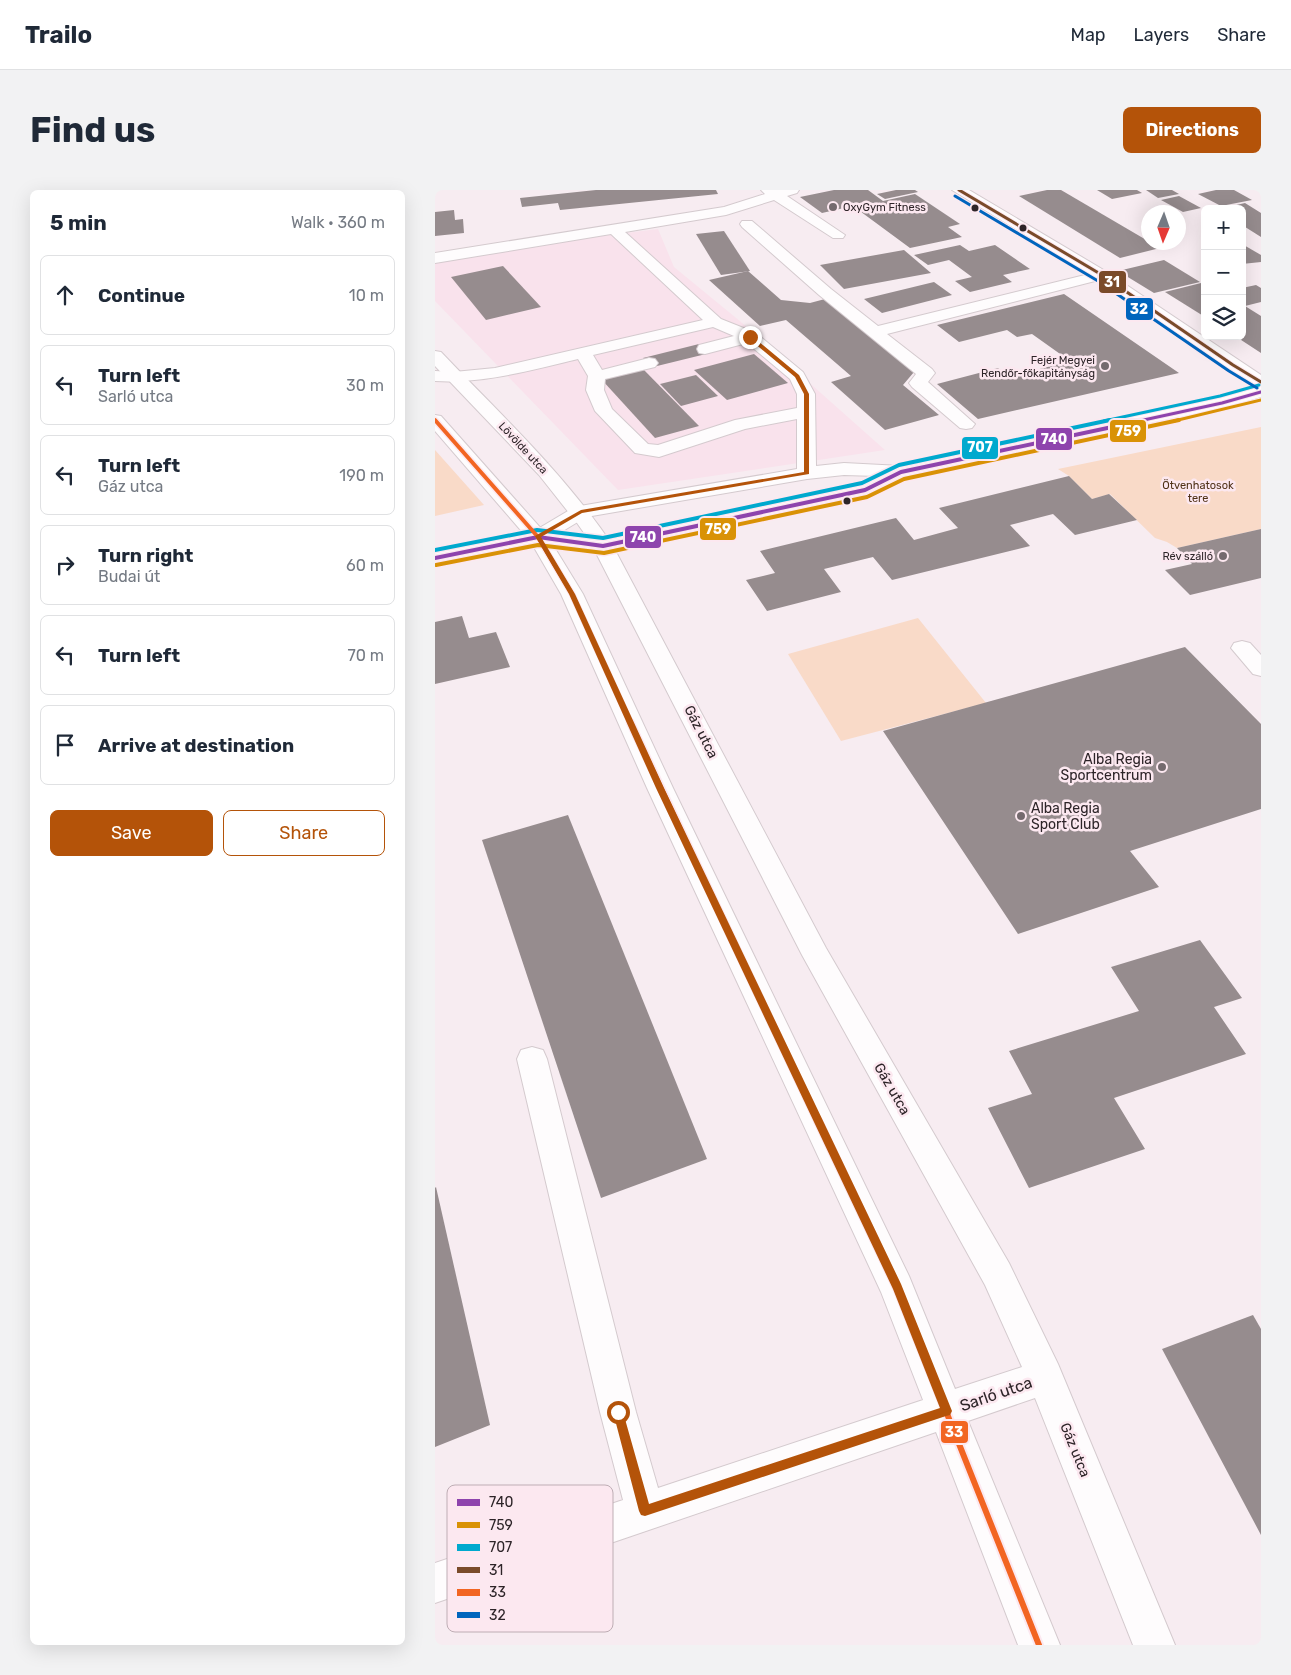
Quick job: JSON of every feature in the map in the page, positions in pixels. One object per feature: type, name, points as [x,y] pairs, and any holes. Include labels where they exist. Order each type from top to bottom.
[{"type":"street","points":[[435,258],[726,211],[749,205],[771,193],[791,190]]},
{"type":"street","points":[[963,193],[993,191]]},
{"type":"street","points":[[771,193],[837,236]]},
{"type":"street","points":[[963,193],[1102,275],[1261,382]]},
{"type":"street","points":[[747,224],[825,292],[926,373],[918,383],[966,424]]},
{"type":"street","points":[[614,229],[715,322],[750,337],[797,376],[807,394],[807,464]]},
{"type":"street","points":[[875,332],[1102,275]]},
{"type":"street","points":[[444,376],[495,374],[715,322]]},
{"type":"street","points":[[705,349],[750,337]]},
{"type":"street","points":[[583,353],[597,376],[595,390],[604,411],[642,449],[659,451],[741,424],[807,412]]},
{"type":"street","name":"Lövölde utca","points":[[435,356],[444,376],[560,487],[581,512],[603,546]]},
{"type":"street","points":[[597,376],[649,363]]},
{"type":"street","points":[[538,536],[603,546],[865,490],[901,472],[1222,403],[1261,392]]},
{"type":"street","points":[[435,420],[538,536],[572,594],[660,788],[897,1288],[1039,1645]]},
{"type":"street","points":[[435,558],[538,536],[581,512],[807,464],[845,469],[901,472]]},
{"type":"street","name":"Gáz utca","points":[[603,546],[816,955],[997,1274],[1045,1377],[1154,1645]]},
{"type":"street","points":[[1242,648],[1261,669]]},
{"type":"street","points":[[532,1059],[618,1412],[645,1511]]},
{"type":"street","name":"Sarló utca","points":[[613,1522],[1045,1377]]},
{"type":"street","name":"Sarló utca","points":[[435,1583],[447,1579]]},
{"type":"shaded area","points":[[658,229],[674,267],[741,322],[885,450],[618,490],[435,301],[435,261],[522,246]]},
{"type":"green space","name":"Ötvenhatosok tere","points":[[1261,427],[1261,529],[1177,548],[1155,538],[1110,494],[1092,499],[1069,476],[1058,469]]},
{"type":"green space","points":[[435,450],[484,505],[435,516]]},
{"type":"green space","points":[[918,618],[986,703],[841,741],[788,654]]},
{"type":"building","points":[[596,190],[716,190],[718,194],[560,210],[558,203],[522,207],[520,198]]},
{"type":"building","points":[[834,190],[868,190],[883,201],[915,194],[960,224],[948,227],[962,237],[910,248],[853,206],[822,213],[800,197]]},
{"type":"building","points":[[896,190],[915,190],[918,192],[885,199],[877,194]]},
{"type":"building","points":[[1047,190],[1061,190],[1141,237],[1141,250],[1152,250],[1120,258],[1019,196]]},
{"type":"building","points":[[1097,190],[1137,190],[1142,193],[1112,199]]},
{"type":"building","points":[[1146,190],[1172,190],[1179,194],[1158,198]]},
{"type":"building","points":[[1216,190],[1234,190],[1252,200],[1219,205],[1198,194]]},
{"type":"building","points":[[1179,196],[1201,208],[1186,211],[1186,205],[1170,205],[1161,200]]},
{"type":"building","points":[[1245,203],[1261,213],[1261,237],[1246,228],[1246,205],[1236,205]]},
{"type":"building","points":[[454,210],[455,220],[463,219],[464,233],[435,236],[435,212]]},
{"type":"building","points":[[724,231],[750,271],[721,275],[696,234]]},
{"type":"building","points":[[960,245],[969,251],[995,245],[1030,269],[1003,275],[1012,282],[970,292],[955,281],[972,277],[949,260],[928,265],[914,255]]},
{"type":"building","points":[[1246,246],[1261,255],[1261,262],[1246,264]]},
{"type":"building","points":[[904,250],[931,273],[844,289],[820,265]]},
{"type":"building","points":[[1164,260],[1200,282],[1154,293],[1118,271]]},
{"type":"building","points":[[503,266],[541,307],[486,320],[451,277]]},
{"type":"building","points":[[748,271],[781,300],[810,303],[825,299],[914,372],[903,385],[939,415],[885,430],[831,382],[851,376],[786,320],[760,326],[709,280]]},
{"type":"building","points":[[934,282],[952,295],[882,313],[864,299]]},
{"type":"building","points":[[1201,283],[1201,314],[1165,292]]},
{"type":"building","points":[[1256,285],[1261,288],[1261,302],[1246,306],[1246,287]]},
{"type":"building","points":[[1064,294],[1179,373],[978,419],[937,384],[998,368],[1009,377],[1070,361],[1032,334],[1017,337],[1007,330],[959,342],[937,325]]},
{"type":"building","points":[[1246,307],[1261,316],[1261,353],[1241,340],[1246,340]]},
{"type":"building","points":[[699,344],[710,353],[653,367],[643,358]]},
{"type":"building","points":[[754,354],[788,383],[727,400],[694,370]]},
{"type":"building","points":[[644,370],[699,426],[655,438],[602,380]]},
{"type":"building","points":[[696,375],[718,396],[681,406],[660,384]]},
{"type":"building","points":[[1069,476],[1092,499],[1109,494],[1137,520],[1075,535],[1053,514],[1010,525],[1030,546],[892,580],[873,557],[824,569],[841,592],[767,611],[746,580],[775,573],[760,551],[896,518],[914,540],[958,528],[939,508]]},
{"type":"building","name":"Rév szálló","points":[[1261,529],[1261,578],[1190,595],[1165,570],[1192,564],[1177,548]]},
{"type":"building","points":[[462,616],[469,638],[496,632],[510,667],[435,684],[435,622]]},
{"type":"building","points":[[1185,647],[1261,724],[1261,809],[1130,851],[1159,887],[1018,934],[883,731]]},
{"type":"building","points":[[568,815],[707,1159],[601,1198],[482,840]]},
{"type":"building","points":[[1200,940],[1242,998],[1214,1007],[1246,1054],[1114,1098],[1145,1149],[1029,1188],[988,1108],[1032,1094],[1009,1051],[1139,1011],[1111,967]]},
{"type":"building","points":[[435,1188],[490,1425],[435,1447]]},
{"type":"building","points":[[1253,1315],[1261,1329],[1261,1535],[1162,1349]]},
{"type":"transit line","name":"31","points":[[959,190],[1102,275],[1233,365],[1261,382]]},
{"type":"transit line","name":"32","points":[[955,196],[1098,281],[1229,371],[1257,388]]},
{"type":"transit line","name":"707","points":[[435,550],[537,530],[603,538],[862,483],[899,465],[1220,396],[1259,385]]},
{"type":"transit line","name":"740","points":[[435,558],[538,537],[603,546],[865,490],[901,472],[1222,403],[1261,392]]},
{"type":"transit line","name":"759","points":[[436,565],[538,545],[604,553],[867,497],[904,479],[1224,410],[1261,400]]},
{"type":"transit line","name":"33","points":[[435,420],[538,537],[572,594],[660,788],[897,1288],[1039,1645]]},
{"type":"place","name":"OxyGym Fitness","points":[[833,207]]},
{"type":"place","name":"Fejér Megyei Rendőr-főkapitányság","points":[[1105,366]]},
{"type":"place","name":"Rév szálló","points":[[1223,556]]},
{"type":"place","name":"Alba Regia Sportcentrum","points":[[1162,767]]},
{"type":"place","name":"Alba Regia Sport Club","points":[[1021,816]]},
{"type":"route","points":[[618,1412],[645,1511],[946,1411],[897,1288],[660,788],[572,594],[538,536],[581,512],[807,473],[807,394],[797,376],[750,337]]}]
